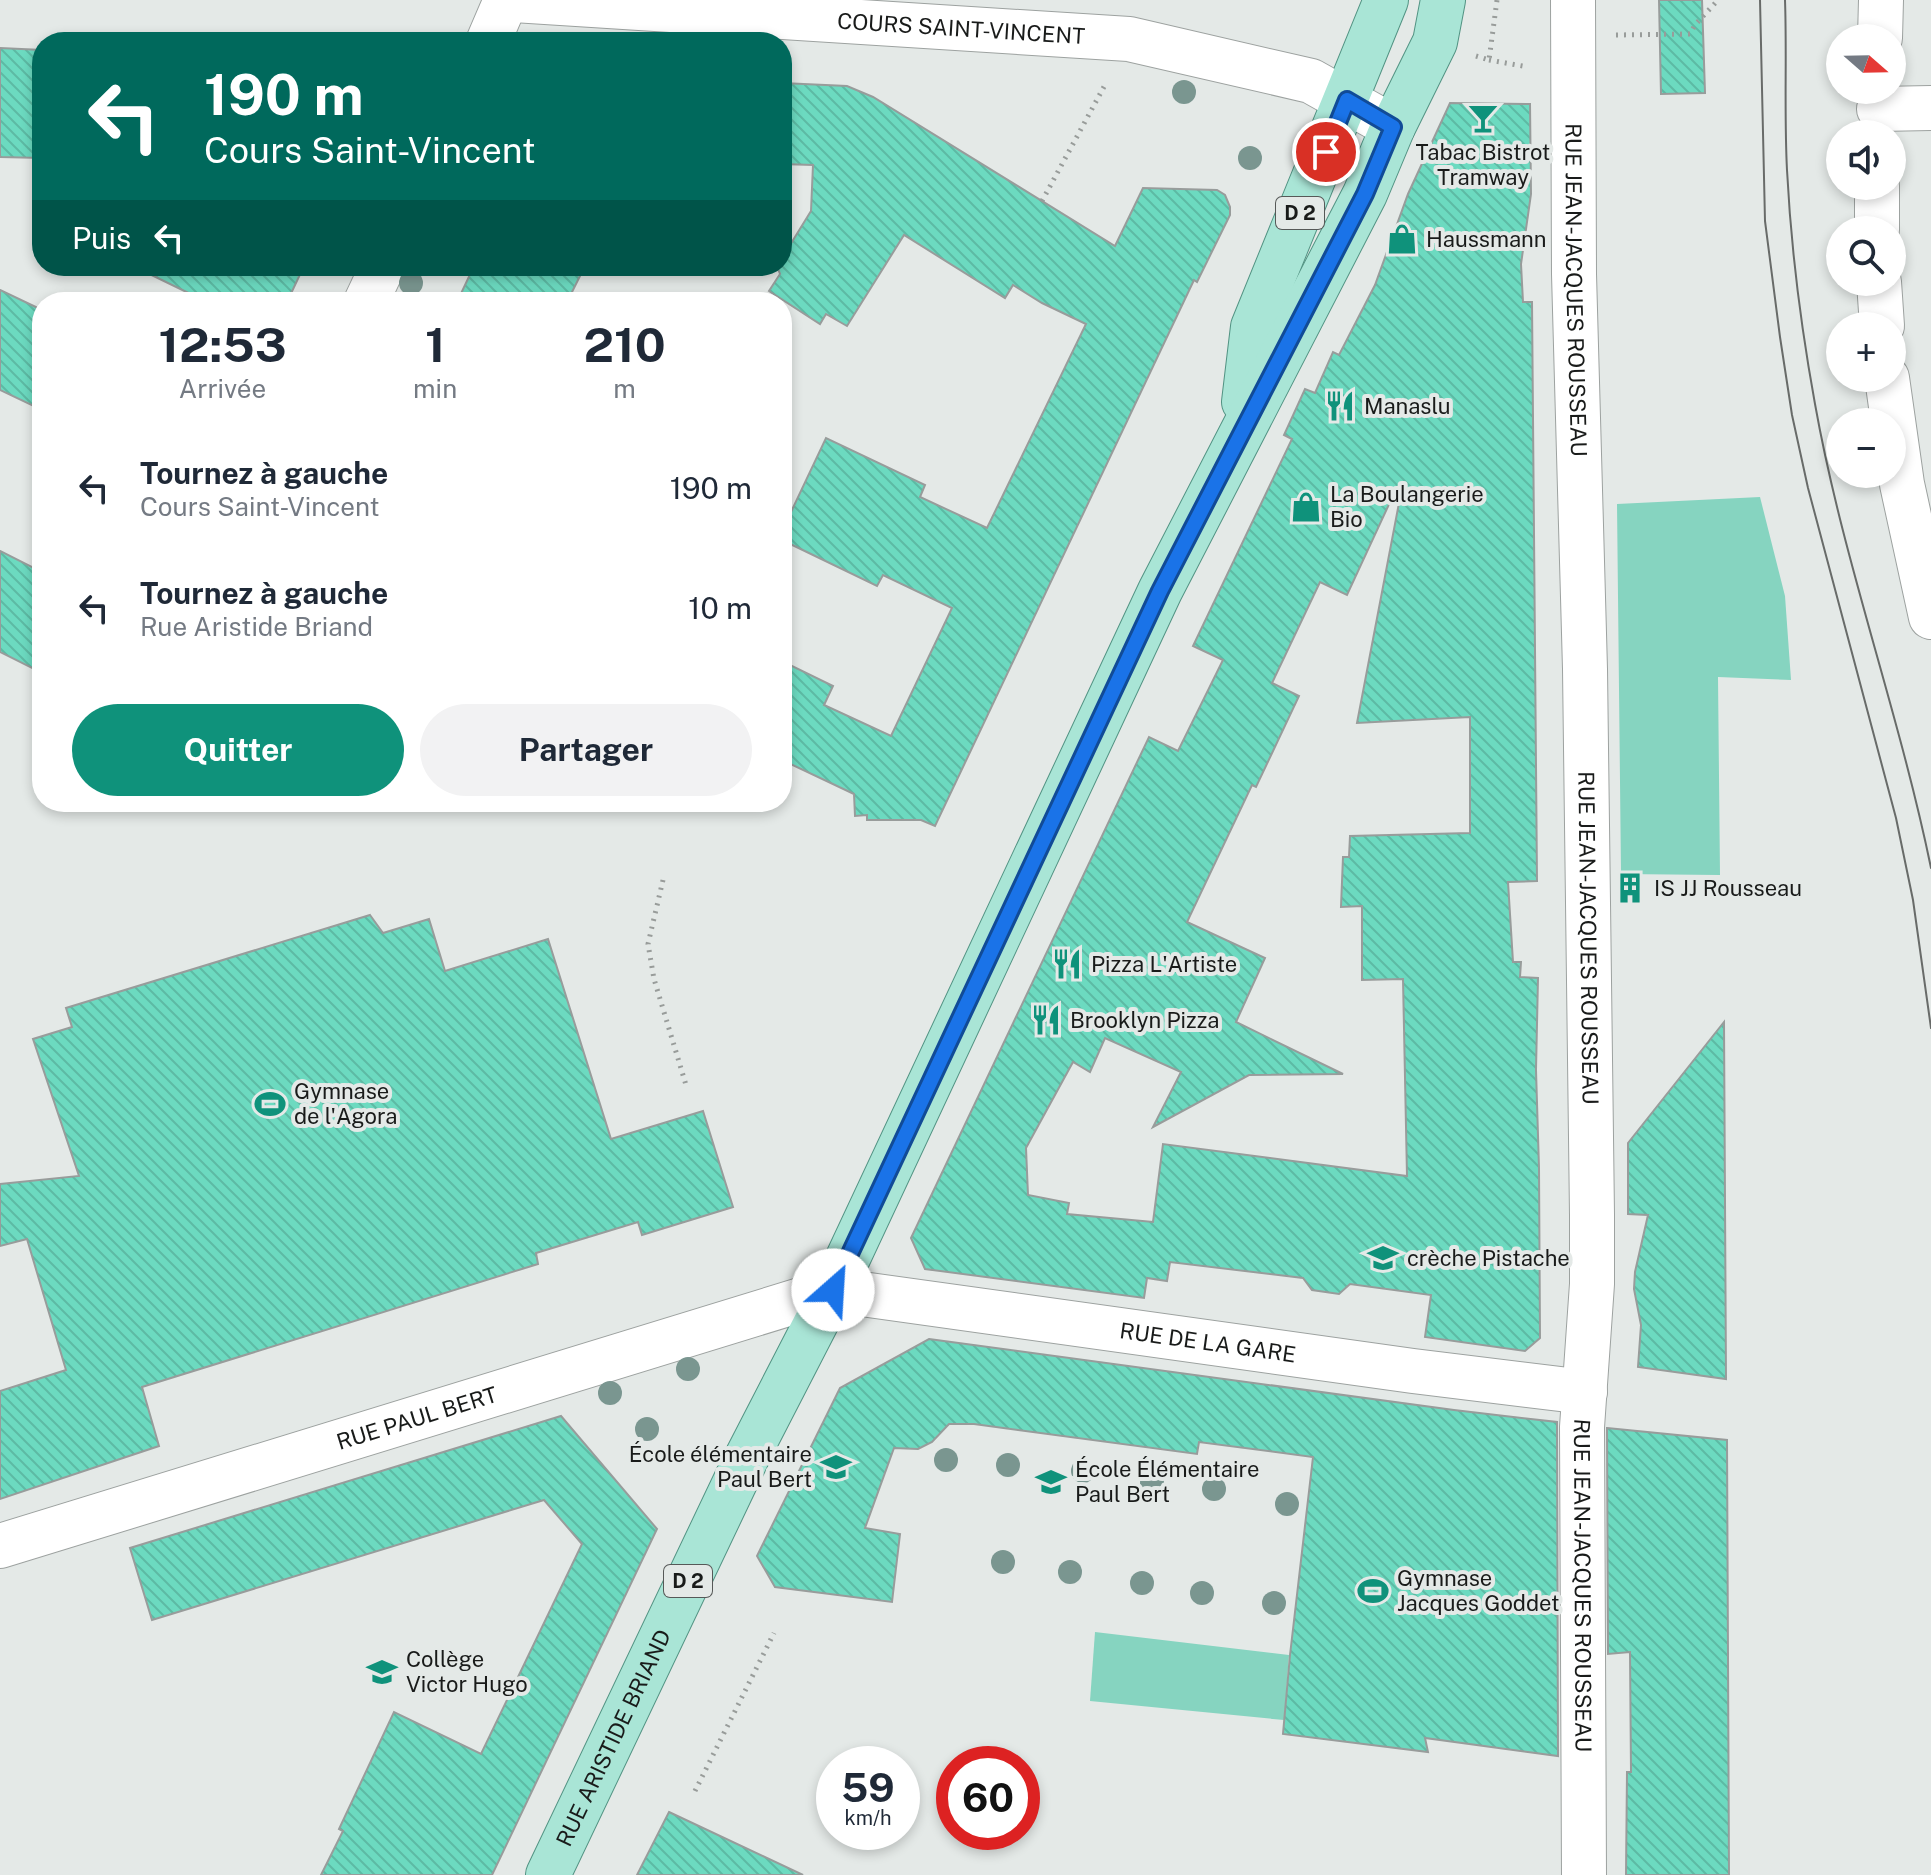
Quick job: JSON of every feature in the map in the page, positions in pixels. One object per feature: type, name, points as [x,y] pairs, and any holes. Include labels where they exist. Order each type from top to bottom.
[{"type":"main road","name":"RUE ARISTIDE BRIAND","points":[[1240,432],[1253,327],[1386,0]]},
{"type":"main road","name":"RUE ARISTIDE BRIAND","points":[[548,1875],[748,1455],[833,1290],[1160,591],[1365,194],[1393,127],[1435,42],[1443,0]]},
{"type":"street","points":[[492,32],[506,0]]},
{"type":"street","name":"COURS SAINT-VINCENT","points":[[514,0],[1129,39],[1311,81],[1393,127]]},
{"type":"street","name":"RUE JEAN-JACQUES ROUSSEAU","points":[[1573,0],[1574,274],[1585,669],[1592,1215],[1592,1284],[1582,1427],[1584,1875]]},
{"type":"street","points":[[1880,24],[1881,0]]},
{"type":"street","points":[[1878,111],[1931,108]]},
{"type":"street","points":[[1889,392],[1902,484],[1931,617]]},
{"type":"street","name":"RUE DE LA GARE","points":[[833,1290],[1585,1392]]},
{"type":"street","name":"RUE PAUL BERT","points":[[0,1546],[833,1290]]},
{"type":"path","points":[[1572,66],[1613,35],[1690,34],[1718,0]]},
{"type":"path","points":[[1042,201],[1129,39]]},
{"type":"path","points":[[663,880],[648,944],[654,979],[686,1085]]},
{"type":"path","points":[[695,1791],[774,1633]]},
{"type":"green space","points":[[1760,497],[1785,596],[1791,680],[1718,677],[1720,875],[1621,874],[1617,504]]},
{"type":"green space","points":[[1095,1632],[1289,1655],[1284,1720],[1090,1701]]},
{"type":"building","points":[[1659,0],[1702,0],[1705,93],[1661,94]]},
{"type":"building","points":[[0,48],[32,50],[32,158],[0,157]]},
{"type":"building","points":[[792,83],[847,86],[873,97],[1115,246],[1143,188],[1217,190],[1225,195],[1230,207],[1230,215],[1197,282],[1194,280],[935,826],[921,820],[867,820],[867,815],[855,816],[854,794],[792,765],[792,666],[833,686],[824,705],[891,736],[952,608],[883,575],[877,586],[792,545],[792,510],[826,438],[925,485],[920,497],[987,528],[1086,324],[1013,285],[1005,298],[904,235],[847,326],[826,314],[820,324],[792,306],[792,292],[769,291],[779,276],[792,276],[792,242],[811,211],[813,165],[792,164]]},
{"type":"building","points":[[1450,103],[1530,104],[1531,194],[1521,264],[1523,302],[1532,302],[1537,881],[1508,882],[1513,962],[1521,962],[1520,977],[1538,978],[1536,1070],[1540,1338],[1525,1351],[1425,1337],[1431,1295],[1350,1284],[1339,1294],[1312,1290],[1303,1278],[1170,1262],[1167,1281],[1147,1278],[1144,1298],[925,1269],[911,1238],[1149,737],[1178,751],[1223,660],[1193,646],[1292,439],[1284,435],[1305,389],[1315,393],[1333,352],[1339,355],[1375,285],[1408,194]],"holes":[[[1391,500],[1399,503],[1357,723],[1470,717],[1470,833],[1350,836],[1349,857],[1343,857],[1341,907],[1362,906],[1362,980],[1403,979],[1407,1176],[1163,1144],[1153,1222],[1067,1214],[1069,1203],[1028,1195],[1026,1148],[1073,1062],[1090,1072],[1105,1038],[1181,1072],[1153,1127],[1249,1075],[1343,1074],[1236,1022],[1265,958],[1187,922],[1252,785],[1256,787],[1299,696],[1272,683],[1320,582],[1347,595]]]},
{"type":"building","points":[[154,276],[299,276],[292,292],[186,292]]},
{"type":"building","points":[[469,276],[580,276],[572,292],[462,292]]},
{"type":"building","points":[[0,290],[32,305],[32,405],[0,390]]},
{"type":"building","points":[[0,551],[32,567],[32,668],[0,652]]},
{"type":"building","points":[[370,915],[383,933],[429,919],[445,971],[548,939],[611,1139],[703,1111],[733,1207],[642,1235],[638,1222],[536,1253],[538,1264],[142,1387],[159,1446],[0,1499],[0,1391],[66,1370],[27,1239],[0,1246],[0,1184],[79,1176],[33,1039],[72,1027],[66,1008]]},
{"type":"building","points":[[1724,1022],[1726,1379],[1638,1367],[1641,1325],[1634,1289],[1635,1272],[1648,1215],[1628,1214],[1628,1143]]},
{"type":"building","points":[[929,1339],[1557,1422],[1558,1756],[1425,1738],[1428,1752],[1283,1734],[1313,1457],[1199,1442],[1197,1454],[974,1424],[949,1424],[932,1442],[918,1449],[894,1448],[865,1528],[900,1534],[892,1602],[775,1587],[757,1556],[840,1388]]},
{"type":"building","name":"Collège Victor Hugo","points":[[561,1416],[657,1529],[492,1875],[321,1875],[394,1712],[481,1754],[582,1544],[544,1500],[152,1620],[130,1548]]},
{"type":"building","points":[[1607,1428],[1727,1440],[1729,1875],[1626,1875],[1627,1772],[1631,1772],[1630,1652],[1608,1654]]},
{"type":"building","points":[[669,1812],[803,1875],[637,1875]]},
{"type":"tram line","points":[[1760,0],[1765,221],[1792,415],[1808,488],[1896,818],[1913,900],[1931,1028]]},
{"type":"tram line","points":[[1785,0],[1789,199],[1797,287],[1810,375],[1840,521],[1931,868]]},
{"type":"place","name":"Tabac Bistrot Tramway","points":[[1483,118]]},
{"type":"place","name":"Haussmann","points":[[1402,239]]},
{"type":"place","name":"Manaslu","points":[[1340,406]]},
{"type":"place","name":"La Boulangerie Bio","points":[[1306,507]]},
{"type":"place","name":"IS JJ Rousseau","points":[[1630,888]]},
{"type":"place","name":"Pizza L'Artiste","points":[[1067,964]]},
{"type":"place","name":"Brooklyn Pizza","points":[[1046,1020]]},
{"type":"place","name":"Gymnase de l'Agora","points":[[270,1104]]},
{"type":"place","name":"crèche Pistache","points":[[1383,1258]]},
{"type":"place","name":"École élémentaire Paul Bert","points":[[836,1467]]},
{"type":"place","name":"École Élémentaire Paul Bert","points":[[1051,1482]]},
{"type":"place","name":"Gymnase Jacques Goddet","points":[[1373,1591]]},
{"type":"place","name":"Collège Victor Hugo","points":[[382,1672]]},
{"type":"route","points":[[833,1290],[1160,591],[1365,194],[1393,127],[1347,100],[1326,152]]}]
